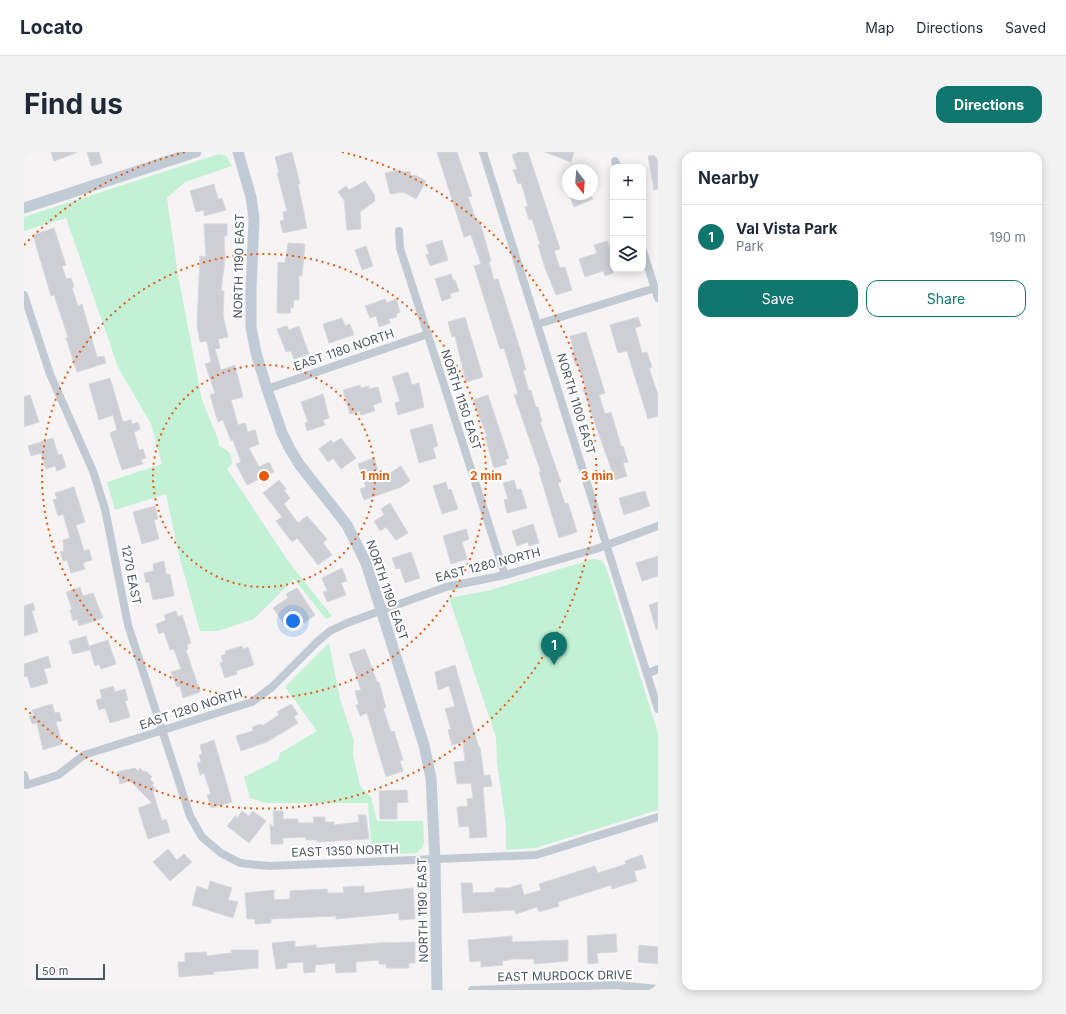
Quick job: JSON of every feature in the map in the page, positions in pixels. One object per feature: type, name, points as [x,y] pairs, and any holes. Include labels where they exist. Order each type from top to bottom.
[{"type":"street","points":[[24,208],[196,152]]},
{"type":"street","name":"NORTH 1190 EAST","points":[[238,152],[251,197],[254,219],[250,296],[251,327],[256,353],[267,389],[282,433],[290,449],[354,536],[366,563],[424,745],[431,778],[435,860],[437,990]]},
{"type":"street","name":"NORTH 1100 EAST","points":[[483,152],[608,545],[658,709]]},
{"type":"street","name":"NORTH 1150 EAST","points":[[399,231],[400,248],[505,575]]},
{"type":"street","points":[[646,261],[658,298]]},
{"type":"street","points":[[538,324],[654,288]]},
{"type":"street","name":"1270 EAST","points":[[24,295],[50,374],[93,471],[105,509],[128,625],[190,816],[202,837],[221,853]]},
{"type":"street","name":"EAST 1180 NORTH","points":[[267,389],[428,334]]},
{"type":"street","name":"EAST 1280 NORTH","points":[[24,775],[27,785],[58,775],[84,755],[252,702],[272,687],[330,631],[446,587],[505,575],[608,545],[658,526]]},
{"type":"street","points":[[647,674],[658,669]]},
{"type":"street","name":"EAST 1350 NORTH","points":[[221,853],[240,863],[269,866],[536,855],[658,817]]},
{"type":"street","name":"EAST MURDOCK DRIVE","points":[[472,990],[615,986],[658,989]]},
{"type":"green space","points":[[219,154],[226,156],[232,166],[185,182],[167,198],[178,275],[202,400],[218,439],[219,446],[227,450],[230,454],[232,463],[227,469],[288,561],[332,616],[326,619],[294,579],[254,619],[218,631],[200,631],[179,555],[166,494],[115,510],[107,482],[162,464],[151,424],[118,367],[66,218],[24,231],[24,217]]},
{"type":"green space","points":[[593,559],[601,560],[606,567],[658,733],[658,810],[535,848],[506,850],[506,826],[497,762],[496,737],[449,598],[491,590]]},
{"type":"green space","points":[[329,643],[340,699],[354,741],[353,754],[360,786],[371,797],[377,821],[423,821],[424,842],[422,848],[416,853],[372,855],[368,803],[266,803],[250,798],[244,777],[278,760],[280,753],[317,731],[285,687]]},
{"type":"building","points":[[51,152],[76,152],[76,153],[54,161]]},
{"type":"building","points":[[87,152],[99,152],[102,163],[91,166]]},
{"type":"building","points":[[292,152],[300,184],[298,184],[307,228],[283,233],[280,221],[284,220],[283,212],[287,211],[277,173],[279,173],[275,157]]},
{"type":"building","points":[[437,152],[457,152],[472,196],[468,197],[477,221],[479,220],[484,236],[491,261],[489,262],[494,280],[498,279],[526,370],[523,370],[529,391],[531,390],[536,408],[538,407],[542,422],[540,422],[561,482],[558,483],[565,504],[568,503],[577,532],[559,538],[539,472],[541,472],[514,395],[518,394],[504,348],[500,349],[474,266],[481,264],[471,235],[464,237]]},
{"type":"building","points":[[519,152],[528,152],[560,249],[554,251],[560,268],[565,267],[572,290],[556,295],[545,268],[538,245],[540,244],[532,219],[529,220],[525,207],[528,206],[521,183],[518,184],[513,170],[517,169],[512,155]]},
{"type":"building","points":[[545,152],[574,152],[571,162]]},
{"type":"building","points":[[658,155],[658,189],[654,190],[648,156]]},
{"type":"building","points":[[399,170],[404,172],[410,171],[411,176],[415,175],[426,181],[416,199],[403,192],[390,194],[385,173]]},
{"type":"building","points":[[365,181],[374,194],[375,201],[360,212],[361,229],[347,230],[344,200],[338,192],[346,186],[349,190]]},
{"type":"building","points":[[214,184],[218,199],[222,198],[226,210],[204,216],[204,210],[196,212],[190,191]]},
{"type":"building","points":[[571,200],[591,200],[574,207]]},
{"type":"building","points":[[204,224],[227,224],[227,236],[224,236],[225,258],[221,291],[224,291],[223,316],[228,337],[218,339],[220,348],[215,349],[221,370],[235,365],[243,397],[231,400],[238,425],[245,423],[248,432],[255,430],[259,444],[249,448],[259,467],[269,462],[274,472],[247,485],[236,464],[241,462],[233,440],[231,441],[223,420],[218,422],[210,395],[215,393],[205,364],[211,362],[207,341],[200,342],[197,326],[200,256],[206,257]]},
{"type":"building","points":[[54,228],[66,265],[62,266],[66,279],[71,278],[74,287],[72,288],[78,306],[82,304],[97,357],[104,356],[106,363],[77,372],[66,338],[68,337],[54,295],[51,296],[33,235]]},
{"type":"building","points":[[442,240],[448,260],[430,266],[426,255],[429,254],[426,245]]},
{"type":"building","points":[[607,241],[610,248],[610,272],[613,273],[605,276],[603,271],[585,277],[579,259],[597,253],[594,245]]},
{"type":"building","points":[[288,243],[305,244],[302,276],[299,276],[299,300],[294,300],[293,308],[291,307],[290,313],[277,313],[278,262],[285,263]]},
{"type":"building","points":[[366,246],[373,266],[362,270],[355,250]]},
{"type":"building","points":[[451,274],[459,291],[450,294],[451,298],[442,301],[435,279]]},
{"type":"building","points":[[385,299],[387,303],[396,299],[400,312],[396,314],[397,317],[389,319],[390,323],[379,327],[376,316],[370,318],[365,306]]},
{"type":"building","points":[[465,317],[483,377],[466,382],[455,336],[452,337],[448,322]]},
{"type":"building","points":[[638,317],[641,326],[635,328],[642,353],[647,352],[652,367],[649,368],[658,395],[658,416],[648,419],[627,351],[618,353],[610,325]]},
{"type":"building","points":[[342,318],[345,326],[350,324],[354,335],[329,343],[323,324]]},
{"type":"building","points":[[287,326],[289,330],[299,326],[309,354],[294,359],[291,351],[286,352],[277,329]]},
{"type":"building","points":[[586,332],[605,393],[599,395],[605,414],[611,412],[621,446],[623,446],[628,462],[623,463],[627,476],[615,480],[583,389],[586,389],[578,365],[576,366],[572,353],[574,352],[570,336]]},
{"type":"building","points":[[408,372],[412,385],[419,383],[424,407],[398,415],[395,403],[400,401],[392,377]]},
{"type":"building","points":[[110,378],[123,422],[131,420],[132,424],[138,422],[140,429],[134,432],[139,450],[143,449],[146,458],[141,460],[143,464],[122,470],[110,433],[117,430],[113,415],[99,420],[89,384]]},
{"type":"building","points":[[360,385],[361,388],[369,386],[369,389],[378,387],[382,402],[373,405],[375,411],[361,415],[359,411],[350,414],[343,390]]},
{"type":"building","points":[[323,394],[329,418],[323,420],[325,425],[307,431],[305,423],[308,422],[301,402]]},
{"type":"building","points":[[30,395],[39,422],[24,427],[24,397]]},
{"type":"building","points":[[488,395],[509,458],[505,460],[507,464],[494,468],[485,437],[487,436],[473,400]]},
{"type":"building","points":[[432,424],[438,446],[433,448],[436,458],[419,463],[410,430]]},
{"type":"building","points":[[53,438],[58,455],[62,454],[66,467],[57,471],[55,466],[46,469],[41,453],[31,456],[28,446]]},
{"type":"building","points":[[341,438],[356,458],[341,469],[333,458],[328,462],[319,449],[331,440],[333,443]]},
{"type":"building","points":[[374,458],[381,479],[401,466],[410,481],[401,487],[364,500],[360,489],[366,487],[358,464]]},
{"type":"building","points":[[279,480],[286,489],[284,490],[290,498],[284,504],[298,523],[307,516],[327,539],[323,543],[332,555],[318,565],[297,538],[292,542],[276,521],[282,517],[263,493]]},
{"type":"building","points":[[514,480],[517,490],[521,489],[527,508],[507,513],[504,500],[508,499],[503,483]]},
{"type":"building","points":[[446,482],[448,490],[451,489],[458,509],[442,514],[433,486]]},
{"type":"building","points":[[74,487],[85,522],[76,525],[84,551],[89,549],[92,560],[83,563],[85,569],[71,573],[67,560],[63,561],[60,552],[64,551],[63,540],[70,538],[63,514],[58,516],[53,500],[57,499],[55,493]]},
{"type":"building","points":[[645,491],[650,506],[624,515],[619,498]]},
{"type":"building","points":[[390,503],[408,533],[396,540],[386,527],[380,531],[374,521],[384,515],[381,509]]},
{"type":"building","points":[[155,506],[158,519],[154,520],[159,539],[142,544],[133,512]]},
{"type":"building","points":[[533,524],[539,543],[529,546],[528,542],[517,546],[512,531]]},
{"type":"building","points":[[466,529],[469,539],[462,542],[467,559],[451,564],[443,536]]},
{"type":"building","points":[[411,552],[420,578],[405,583],[400,568],[396,569],[392,558]]},
{"type":"building","points":[[658,556],[658,576],[642,581],[636,563]]},
{"type":"building","points":[[164,561],[166,574],[170,574],[174,596],[153,600],[149,582],[146,583],[144,573],[154,571],[153,564]]},
{"type":"building","points":[[342,568],[347,581],[341,583],[346,595],[327,602],[323,592],[327,591],[322,578]]},
{"type":"building","points":[[80,587],[83,596],[93,593],[103,618],[79,626],[77,619],[73,621],[70,610],[72,609],[66,592]]},
{"type":"building","points":[[297,588],[315,615],[304,623],[300,617],[286,627],[273,608],[288,598],[286,594]]},
{"type":"building","points":[[658,602],[658,628],[656,629],[649,605]]},
{"type":"building","points":[[33,603],[35,610],[32,611],[38,632],[24,636],[24,606]]},
{"type":"building","points":[[176,611],[178,617],[182,615],[191,643],[187,645],[188,649],[186,650],[200,692],[183,698],[180,686],[177,687],[171,672],[181,669],[174,649],[170,650],[164,632],[159,634],[156,624],[166,620],[164,615]]},
{"type":"building","points":[[86,636],[90,650],[73,654],[69,641]]},
{"type":"building","points":[[108,640],[116,664],[101,669],[99,664],[95,666],[89,646]]},
{"type":"building","points":[[242,646],[243,649],[248,647],[254,665],[236,671],[237,674],[225,678],[220,663],[223,662],[221,656],[226,654],[225,651]]},
{"type":"building","points":[[365,649],[377,682],[379,682],[386,708],[383,708],[391,732],[394,731],[403,760],[400,761],[403,771],[386,777],[367,713],[360,716],[356,705],[359,705],[355,691],[361,690],[349,654]]},
{"type":"building","points":[[48,656],[51,667],[44,669],[48,683],[31,688],[27,676],[24,677],[24,664]]},
{"type":"building","points":[[455,665],[479,748],[480,747],[484,776],[490,775],[492,786],[483,787],[487,837],[470,838],[469,826],[459,827],[457,807],[468,806],[467,799],[473,798],[471,783],[457,784],[454,762],[465,761],[463,742],[452,745],[448,730],[451,729],[445,709],[455,706],[449,686],[438,690],[435,672]]},
{"type":"building","points":[[113,686],[115,692],[125,689],[128,700],[125,701],[130,717],[110,723],[105,708],[99,710],[96,700],[102,698],[100,690]]},
{"type":"building","points":[[52,704],[55,713],[59,712],[62,721],[56,722],[62,744],[43,750],[37,723],[32,724],[29,716],[34,715],[32,710]]},
{"type":"building","points":[[291,704],[298,714],[294,717],[298,723],[267,742],[241,751],[236,736],[253,731],[252,727],[261,724],[262,726],[279,715],[277,712]]},
{"type":"building","points":[[214,740],[232,802],[211,808],[207,795],[211,794],[204,773],[200,775],[197,763],[201,762],[199,755],[202,754],[200,745]]},
{"type":"building","points":[[135,768],[138,771],[140,768],[144,772],[146,771],[152,777],[150,779],[154,783],[152,785],[156,789],[153,792],[162,821],[166,819],[170,832],[148,839],[138,808],[152,803],[130,781],[120,784],[117,772]]},
{"type":"building","points":[[407,790],[408,802],[397,803],[397,819],[380,819],[379,791]]},
{"type":"building","points":[[242,811],[249,816],[253,811],[266,821],[249,843],[227,826],[236,815],[237,819]]},
{"type":"building","points":[[273,811],[283,811],[283,819],[298,819],[298,823],[314,823],[313,817],[325,817],[325,822],[334,822],[334,825],[359,822],[358,815],[366,815],[369,839],[317,842],[317,840],[306,840],[306,837],[283,838],[283,844],[271,844],[270,824],[274,827]]},
{"type":"building","points":[[168,849],[177,860],[184,854],[192,862],[170,881],[153,862]]},
{"type":"building","points":[[642,855],[646,868],[634,871],[637,881],[612,889],[611,885],[558,902],[559,906],[539,912],[537,907],[516,914],[515,910],[463,913],[461,883],[472,883],[473,893],[495,892],[495,888],[509,888],[521,884],[524,895],[541,890],[539,884],[595,866],[598,873],[626,864],[625,861]]},
{"type":"building","points":[[210,881],[232,888],[228,900],[238,902],[233,918],[192,905],[197,886],[208,890]]},
{"type":"building","points":[[364,886],[364,893],[413,888],[415,919],[399,920],[399,913],[336,919],[336,916],[271,919],[271,923],[255,924],[255,919],[247,919],[245,893],[274,890],[274,900],[290,899],[290,891],[327,889],[328,893],[344,893],[343,887]]},
{"type":"building","points":[[616,934],[617,952],[597,953],[598,963],[588,964],[587,936]]},
{"type":"building","points":[[512,936],[512,942],[568,940],[568,961],[534,964],[534,959],[514,959],[502,961],[503,965],[481,967],[481,961],[470,962],[468,940]]},
{"type":"building","points":[[295,941],[295,947],[316,945],[316,948],[415,942],[415,963],[409,963],[409,968],[386,968],[386,964],[379,964],[379,960],[356,962],[356,972],[336,973],[335,963],[315,965],[315,972],[304,973],[303,962],[287,963],[287,968],[276,969],[272,943]]},
{"type":"building","points":[[639,945],[658,947],[658,964],[638,962]]},
{"type":"building","points":[[231,950],[258,950],[258,968],[179,977],[178,962],[185,962],[185,953],[206,952],[207,956],[232,953]]},
{"type":"place","name":"Val Vista Park","points":[[554,665]]}]
